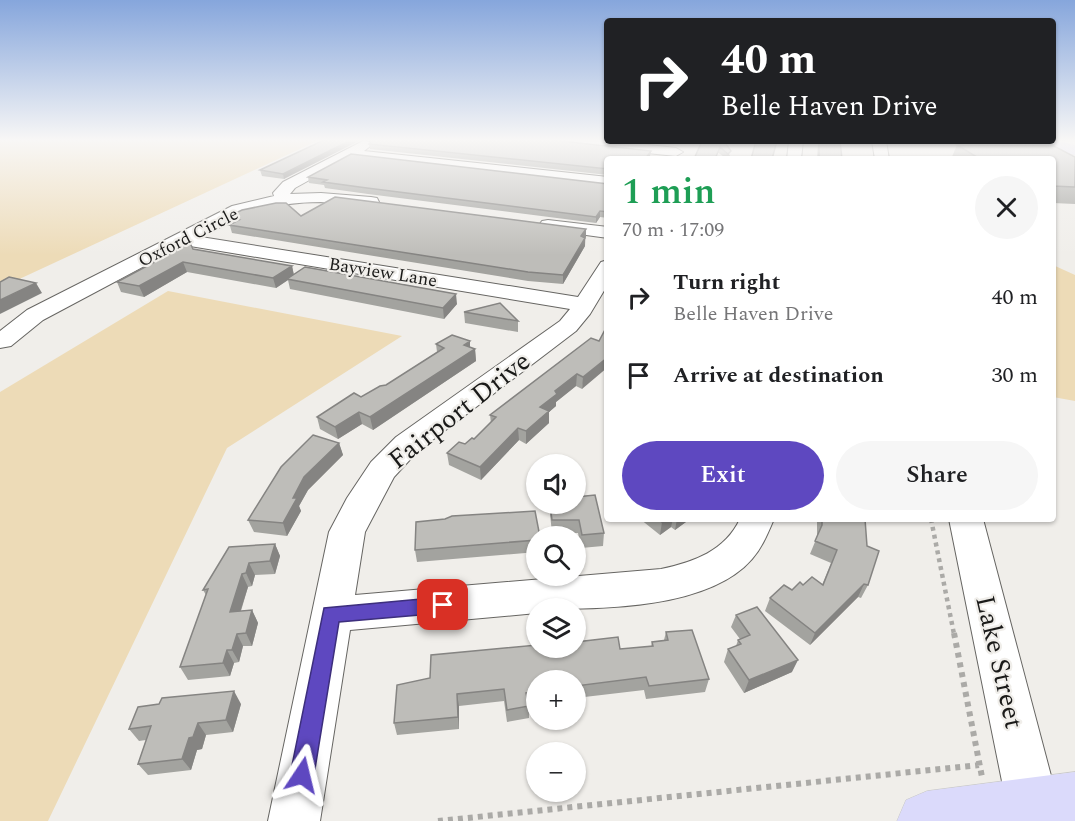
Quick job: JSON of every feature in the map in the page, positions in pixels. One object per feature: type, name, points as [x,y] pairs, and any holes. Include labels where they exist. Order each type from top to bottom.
[{"type":"main road","points":[[927,821],[1020,796]]},
{"type":"street","points":[[284,199],[281,193],[289,184],[300,178]]},
{"type":"street","points":[[575,178],[604,182]]},
{"type":"street","name":"Oxford Circle","points":[[2,341],[35,315],[238,210],[284,199],[329,196],[391,204]]},
{"type":"street","points":[[528,223],[604,232]]},
{"type":"street","name":"Bayview Lane","points":[[181,239],[584,305]]},
{"type":"street","name":"Fairport Drive","points":[[294,821],[347,532],[382,470],[407,444],[427,428],[568,326],[604,272]]},
{"type":"street","points":[[331,614],[633,589],[677,583],[711,571],[736,554],[752,535],[756,522]]},
{"type":"street","name":"Lake Street","points":[[967,522],[1020,796]]},
{"type":"path","points":[[438,821],[1020,796],[932,522]]},
{"type":"shaded area","points":[[0,178],[236,178],[0,288]]},
{"type":"shaded area","points":[[1056,266],[1075,275],[1075,401],[1056,398]]},
{"type":"shaded area","points":[[168,291],[402,336],[227,448],[48,821],[0,821],[0,392]]},
{"type":"building","points":[[316,178],[559,178],[604,184],[604,212],[600,211],[596,217],[323,182],[327,180]]},
{"type":"building","points":[[1056,178],[1075,178],[1075,187],[1056,186]]},
{"type":"building","points":[[335,197],[586,229],[581,236],[585,238],[563,275],[528,272],[229,225],[239,220],[225,218],[242,210],[276,203],[286,203],[301,216]]},
{"type":"building","points":[[190,243],[193,249],[292,266],[273,278],[183,262],[139,286],[117,282]]},
{"type":"building","points":[[305,267],[456,294],[443,308],[287,279]]},
{"type":"building","points":[[9,277],[36,283],[0,300],[0,282]]},
{"type":"building","points":[[500,303],[518,321],[464,312]]},
{"type":"building","points":[[604,332],[604,360],[583,377],[577,374],[555,391],[557,394],[540,407],[549,411],[526,431],[518,428],[480,467],[447,453],[459,442],[465,444],[472,438],[474,439],[496,417],[490,415],[591,338],[599,341]]},
{"type":"building","points":[[452,335],[470,341],[464,345],[475,349],[370,417],[359,412],[335,427],[317,417],[354,393],[361,397],[386,385],[444,348],[436,344]]},
{"type":"building","points":[[313,435],[339,443],[304,477],[293,498],[297,498],[283,523],[248,520],[281,467]]},
{"type":"building","points":[[595,495],[604,533],[586,535],[586,526],[580,526],[579,520],[552,520],[551,514],[586,514],[586,496]]},
{"type":"building","points":[[526,512],[526,514],[536,514],[538,526],[526,526],[526,541],[415,550],[416,522],[445,519],[452,516]]},
{"type":"building","points":[[822,522],[865,522],[867,546],[879,551],[868,585],[864,584],[815,633],[770,598],[784,585],[792,590],[800,582],[803,585],[812,577],[823,585],[837,550],[815,541]]},
{"type":"building","points":[[275,544],[270,561],[249,563],[246,573],[242,574],[230,612],[252,610],[246,633],[237,634],[232,650],[227,650],[223,663],[180,667],[208,589],[203,590],[229,547]]},
{"type":"building","points":[[757,607],[798,660],[749,680],[728,649],[741,644],[738,640],[750,635],[736,615]]},
{"type":"building","points":[[692,630],[709,679],[649,686],[646,677],[586,685],[586,670],[526,670],[526,707],[507,710],[504,689],[457,694],[458,717],[394,723],[397,685],[430,678],[431,655],[526,646],[526,658],[586,658],[586,641],[618,637],[620,649],[653,646],[652,642],[668,640],[666,632]]},
{"type":"building","points":[[234,691],[226,720],[198,723],[193,737],[189,738],[182,759],[138,764],[151,726],[129,729],[138,707],[159,704],[162,698]]},
{"type":"route","points":[[302,775],[331,614],[443,605]]}]
